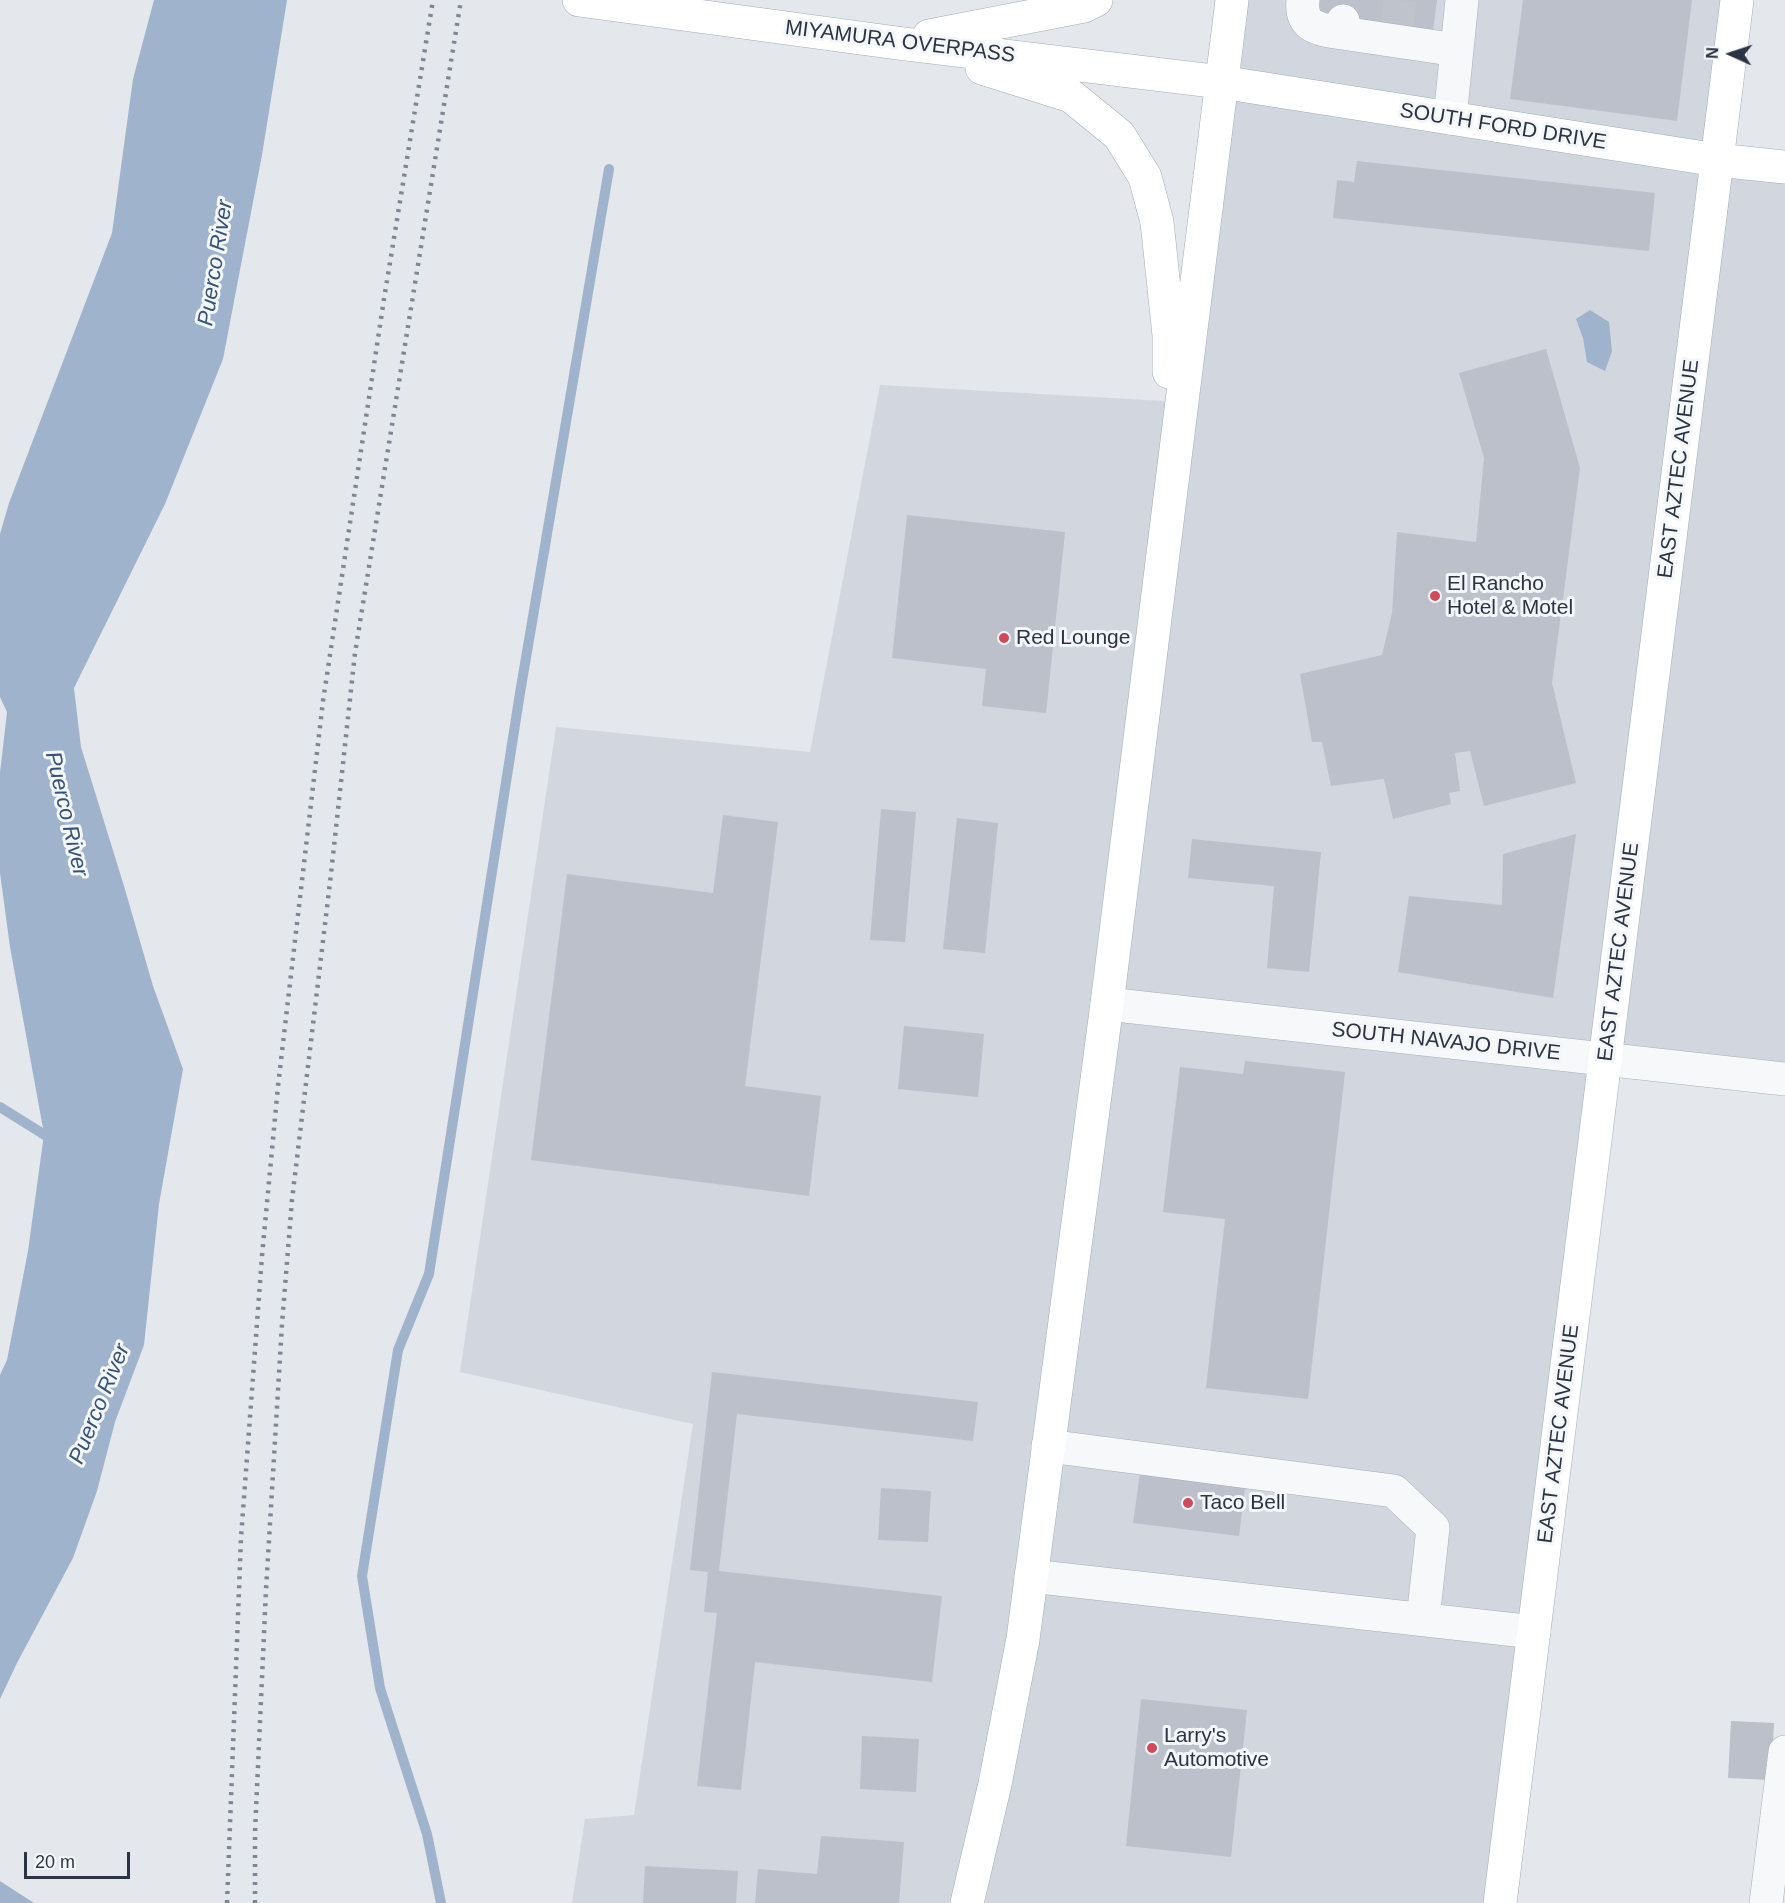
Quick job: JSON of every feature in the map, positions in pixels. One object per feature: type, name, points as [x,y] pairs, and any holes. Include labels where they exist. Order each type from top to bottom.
[{"type":"main road","name":"MIYAMURA OVERPASS","points":[[579,0],[1221,82]]},
{"type":"main road","points":[[897,42],[1084,6],[1096,0]]},
{"type":"main road","points":[[967,1903],[995,1784],[1023,1639],[1107,1004],[1232,0]]},
{"type":"main road","name":"EAST AZTEC AVENUE","points":[[1500,1903],[1737,0]]},
{"type":"main road","points":[[897,42],[1071,96],[1119,135],[1145,177],[1157,222],[1169,335],[1167,527]]},
{"type":"main road","name":"SOUTH FORD DRIVE","points":[[1221,82],[1717,160],[1785,167]]},
{"type":"street","points":[[1303,0],[1302,9],[1306,19],[1313,27],[1342,27],[1396,34],[1457,50]]},
{"type":"street","points":[[1450,118],[1462,0]]},
{"type":"street","name":"SOUTH NAVAJO DRIVE","points":[[1107,1004],[1785,1079]]},
{"type":"street","points":[[1048,1446],[1394,1491],[1433,1528],[1423,1620]]},
{"type":"street","points":[[1031,1576],[1534,1632]]},
{"type":"street","points":[[1766,1903],[1785,1752]]},
{"type":"shaded area","points":[[1232,0],[1737,0],[1717,160],[1785,167],[1785,1079],[1606,1060],[1500,1903],[572,1903],[585,1819],[634,1815],[693,1424],[460,1372],[556,727],[810,752],[880,385],[1182,402]]},
{"type":"water","name":"Puerco River","points":[[154,0],[287,0],[262,155],[223,359],[165,504],[74,688],[81,747],[153,986],[183,1069],[159,1204],[144,1345],[115,1422],[97,1491],[73,1558],[0,1699],[0,1375],[7,1360],[28,1251],[44,1134],[10,947],[0,873],[0,773],[7,712],[0,697],[0,534],[9,503],[112,233],[133,79]]},
{"type":"water","points":[[1590,310],[1609,322],[1612,351],[1605,371],[1587,362],[1583,338],[1576,319]]},
{"type":"water","points":[[0,1881],[34,1903],[0,1903]]},
{"type":"building","points":[[1309,0],[1437,0],[1433,31],[1308,17]]},
{"type":"building","points":[[1523,0],[1692,0],[1677,121],[1510,99]]},
{"type":"building","points":[[1357,161],[1655,193],[1649,251],[1333,218],[1337,180],[1354,182]]},
{"type":"building","points":[[1546,349],[1580,468],[1552,683],[1576,783],[1484,806],[1470,751],[1455,753],[1460,791],[1449,793],[1451,804],[1393,819],[1384,779],[1331,786],[1322,742],[1312,742],[1300,674],[1382,655],[1392,613],[1397,532],[1476,542],[1484,458],[1459,373]]},
{"type":"building","points":[[907,515],[1065,532],[1046,713],[982,706],[986,669],[892,658]]},
{"type":"building","points":[[881,809],[916,812],[905,942],[870,940]]},
{"type":"building","points":[[723,815],[778,822],[745,1086],[821,1096],[809,1196],[531,1160],[567,874],[713,893]]},
{"type":"building","points":[[957,818],[998,823],[985,953],[943,949]]},
{"type":"building","points":[[1576,834],[1553,998],[1398,972],[1409,896],[1502,905],[1503,854]]},
{"type":"building","points":[[1192,839],[1321,852],[1309,972],[1267,968],[1274,886],[1188,878]]},
{"type":"building","points":[[904,1026],[984,1034],[978,1097],[898,1089]]},
{"type":"building","points":[[1245,1061],[1345,1072],[1308,1399],[1206,1388],[1225,1219],[1163,1212],[1180,1067],[1243,1074]]},
{"type":"building","points":[[712,1372],[978,1402],[973,1441],[737,1414],[719,1571],[942,1596],[932,1682],[755,1662],[741,1790],[697,1786],[717,1613],[704,1612],[708,1572],[690,1570]]},
{"type":"building","points":[[1141,1466],[1246,1480],[1239,1536],[1133,1523]]},
{"type":"building","points":[[881,1488],[931,1491],[928,1542],[878,1540]]},
{"type":"building","points":[[1141,1699],[1247,1710],[1231,1857],[1126,1846]]},
{"type":"building","points":[[1731,1721],[1774,1723],[1771,1780],[1728,1778]]},
{"type":"building","points":[[862,1736],[919,1739],[916,1792],[860,1789]]},
{"type":"building","points":[[821,1836],[904,1842],[899,1903],[755,1903],[758,1869],[817,1874]]},
{"type":"building","points":[[645,1866],[738,1871],[736,1903],[643,1903]]},
{"type":"waterway","points":[[441,1903],[427,1834],[380,1688],[362,1576],[398,1350],[429,1274],[520,693],[609,169]]},
{"type":"waterway","points":[[0,1107],[56,1142]]},
{"type":"tunnel","points":[[1397,28],[1400,0]]},
{"type":"railway","points":[[227,1903],[241,1538],[262,1256],[278,1086],[323,701],[384,299],[433,0]]},
{"type":"railway","points":[[255,1903],[255,1832],[266,1590],[292,1200],[355,653],[461,0]]},
{"type":"place","name":"El Rancho Hotel & Motel","points":[[1435,596]]},
{"type":"place","name":"Red Lounge","points":[[1004,638]]},
{"type":"place","name":"Taco Bell","points":[[1188,1503]]},
{"type":"place","name":"Larry's Automotive","points":[[1152,1748]]}]
